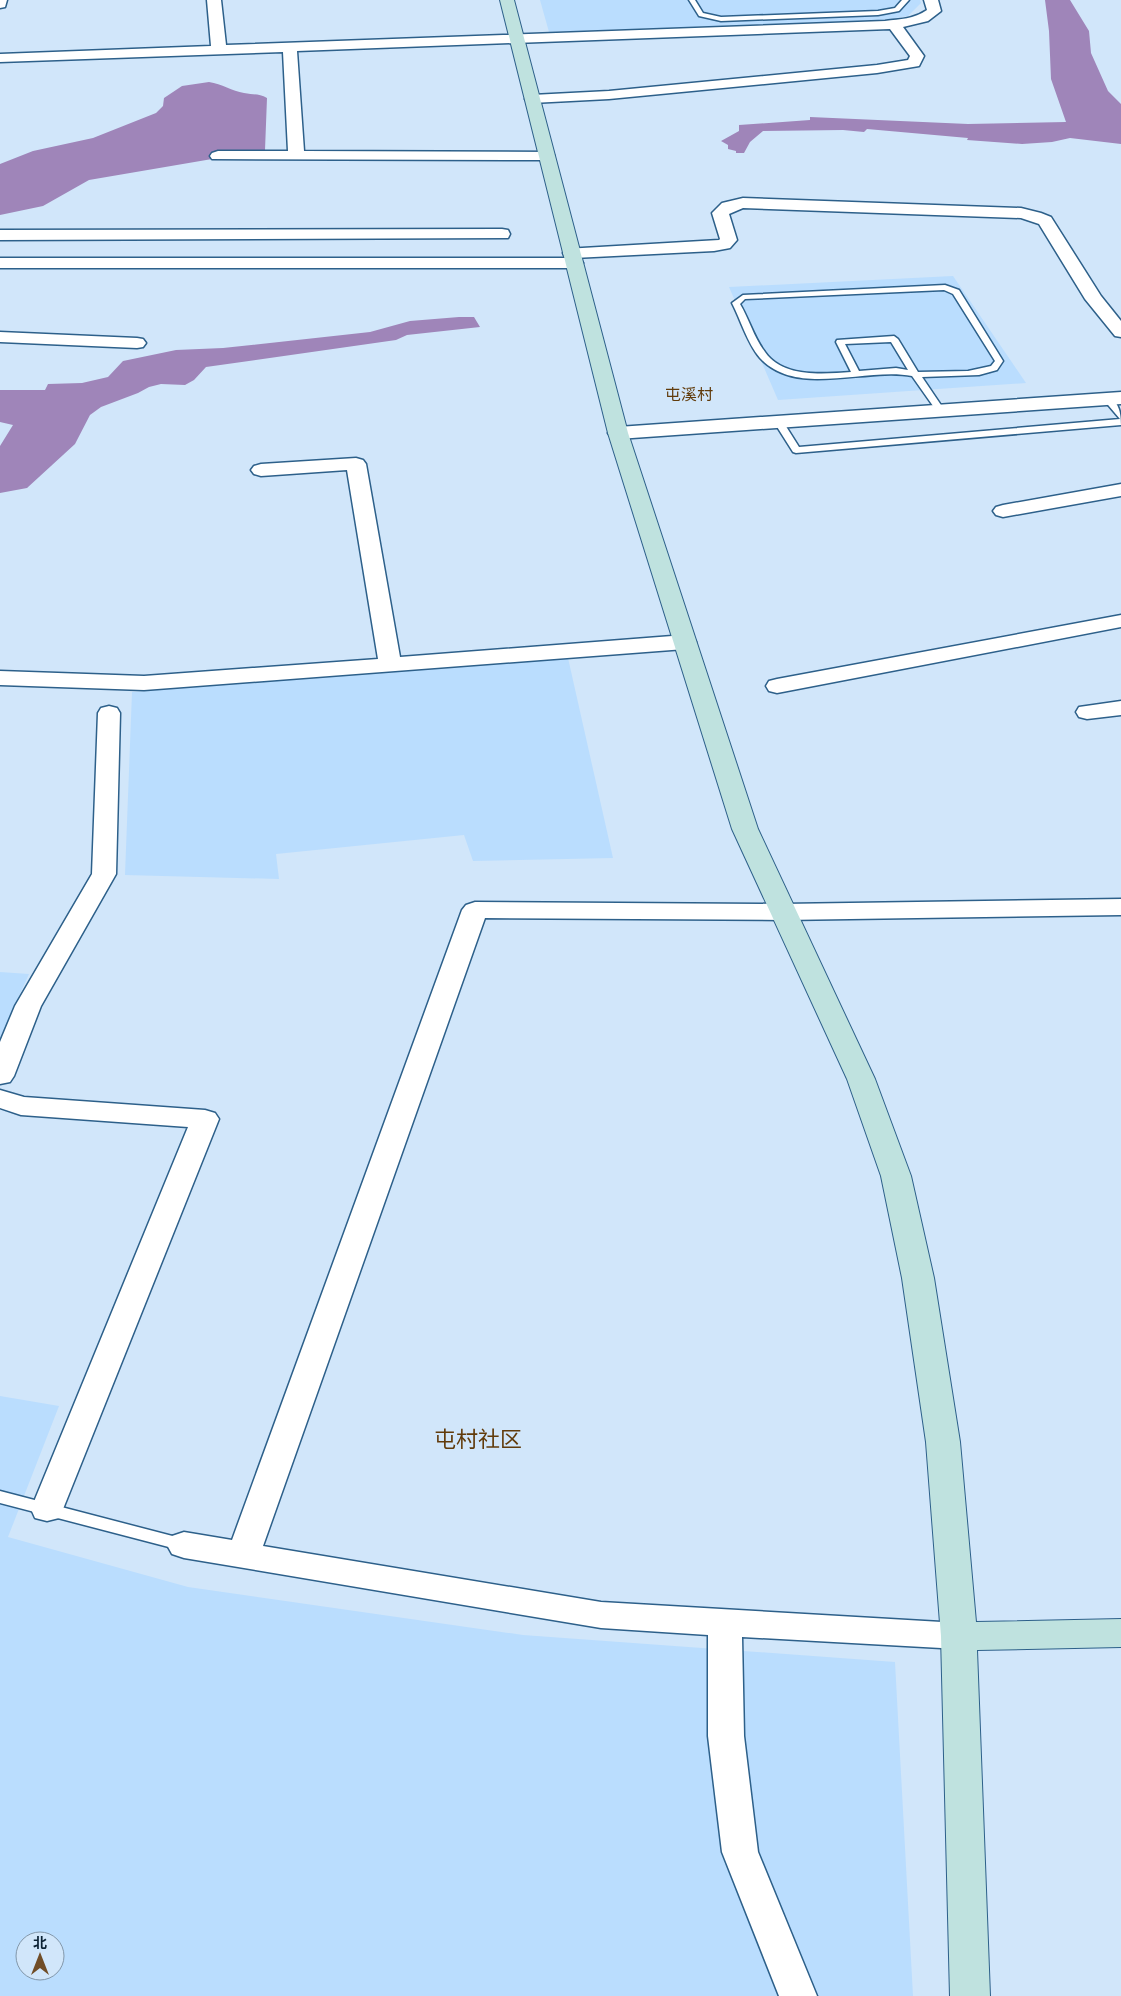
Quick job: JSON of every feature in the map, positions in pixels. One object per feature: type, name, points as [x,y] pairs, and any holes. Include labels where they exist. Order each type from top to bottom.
[{"type":"main road","points":[[507,0],[618,433],[745,829],[861,1079],[896,1176],[918,1278],[943,1442],[958,1636],[970,1996]]},
{"type":"main road","points":[[958,1636],[1121,1633]]},
{"type":"street","points":[[214,0],[218,50]]},
{"type":"street","points":[[0,58],[518,40],[894,24],[925,18],[934,11],[931,0]]},
{"type":"street","points":[[532,99],[609,95],[877,69],[914,63],[917,56],[894,24]]},
{"type":"street","points":[[290,48],[296,156]]},
{"type":"street","points":[[218,156],[546,155]]},
{"type":"street","points":[[0,263],[182,263],[572,258],[724,244],[728,240],[720,213],[725,207],[736,204],[759,203],[1021,213],[1045,221],[1094,298],[1121,332]]},
{"type":"street","points":[[0,235],[502,234]]},
{"type":"street","points":[[182,263],[189,235]]},
{"type":"street","points":[[0,337],[138,343]]},
{"type":"street","points":[[618,433],[1114,398]]},
{"type":"street","points":[[261,470],[356,464],[390,665]]},
{"type":"street","points":[[1003,512],[1121,490]]},
{"type":"street","points":[[777,686],[1121,621]]},
{"type":"street","points":[[0,678],[106,684],[144,684],[685,642]]},
{"type":"street","points":[[1087,712],[1121,708]]},
{"type":"street","points":[[0,1076],[28,1006],[104,874],[109,713]]},
{"type":"street","points":[[243,1555],[475,910],[783,912],[1121,907]]},
{"type":"street","points":[[0,1099],[21,1106],[205,1119],[47,1509]]},
{"type":"street","points":[[184,1545],[602,1615],[958,1636]]},
{"type":"street","points":[[725,1622],[726,1736],[740,1852],[798,1996]]},
{"type":"lane","points":[[692,0],[702,15],[716,18],[878,13],[897,10],[906,0]]},
{"type":"lane","points":[[813,16],[822,28]]},
{"type":"lane","points":[[945,287],[956,292],[999,361],[994,368],[981,372],[929,376],[915,374],[898,371],[808,376],[788,372],[763,356],[736,303],[744,297],[945,287]]},
{"type":"lane","points":[[856,373],[840,342],[894,339],[915,374],[941,410]]},
{"type":"lane","points":[[1114,398],[1121,417]]},
{"type":"lane","points":[[779,422],[796,450],[1121,422]]},
{"type":"lane","points":[[0,1497],[184,1545]]},
{"type":"shaded area","points":[[540,0],[920,0],[921,3],[908,16],[883,20],[549,32]]},
{"type":"shaded area","points":[[1045,0],[1070,0],[1089,31],[1091,53],[1108,91],[1121,104],[1121,144],[1070,138],[1052,142],[1022,144],[867,129],[864,132],[843,130],[763,131],[750,142],[744,153],[736,153],[736,151],[728,149],[728,145],[721,141],[739,131],[739,125],[810,120],[810,117],[968,124],[1066,122],[1051,79],[1049,31]]},
{"type":"shaded area","points":[[209,82],[267,98],[265,150],[89,180],[43,206],[0,215],[0,164],[33,151],[93,138],[156,113],[163,106],[164,98],[182,86]]},
{"type":"shaded area","points":[[953,276],[1026,383],[778,400],[729,287]]},
{"type":"shaded area","points":[[474,317],[480,327],[407,335],[396,340],[206,367],[194,380],[185,385],[161,384],[149,387],[101,407],[90,415],[75,444],[27,488],[0,493],[0,446],[13,425],[0,422],[0,390],[45,390],[48,384],[82,383],[108,377],[123,361],[176,350],[223,348],[370,332],[410,321]]},
{"type":"shaded area","points":[[568,658],[613,858],[473,861],[464,835],[276,854],[279,879],[125,875],[132,692]]},
{"type":"shaded area","points":[[0,972],[29,974],[0,1038]]},
{"type":"shaded area","points":[[0,1396],[59,1406],[8,1537],[188,1587],[523,1635],[895,1662],[913,1996],[0,1996]]},
{"type":"district","name":"屯溪村","points":[[689,394]]},
{"type":"district","name":"屯村社区","points":[[478,1439]]}]
